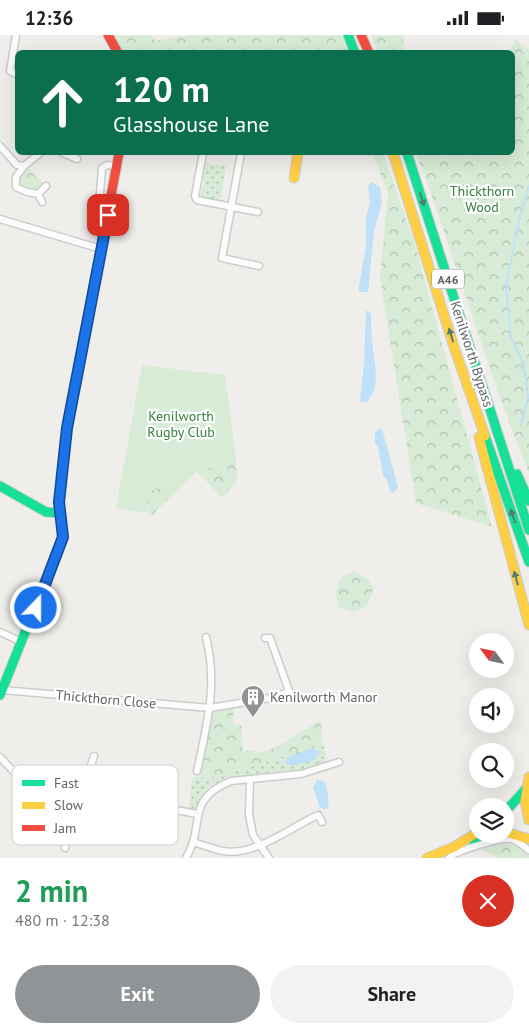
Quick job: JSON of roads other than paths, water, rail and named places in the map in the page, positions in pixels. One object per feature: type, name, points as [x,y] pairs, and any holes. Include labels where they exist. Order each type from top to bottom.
[{"type":"main road","points":[[108,35],[116,50]]},
{"type":"main road","points":[[348,35],[354,50]]},
{"type":"main road","points":[[362,35],[368,50]]},
{"type":"main road","points":[[1,693],[61,548],[63,537],[59,502],[67,428],[119,155]]},
{"type":"main road","points":[[294,178],[298,155]]},
{"type":"main road","name":"Kenilworth Bypass","points":[[394,155],[466,381],[529,562]]},
{"type":"main road","name":"Kenilworth Bypass","points":[[408,155],[529,530]]},
{"type":"main road","points":[[466,381],[483,456],[529,625]]},
{"type":"main road","points":[[488,405],[529,501]]},
{"type":"main road","points":[[0,486],[46,512],[60,513]]},
{"type":"main road","points":[[529,777],[525,807],[529,820]]},
{"type":"main road","points":[[514,803],[526,790]]},
{"type":"main road","points":[[514,835],[529,839]]},
{"type":"main road","points":[[428,858],[469,838]]},
{"type":"main road","points":[[463,842],[469,840]]},
{"type":"street","points":[[15,74],[10,71],[16,35]]},
{"type":"street","points":[[0,146],[17,165],[24,166]]},
{"type":"street","points":[[38,155],[24,166],[16,177],[16,187],[26,192],[38,194]]},
{"type":"street","points":[[67,155],[77,159]]},
{"type":"street","points":[[203,155],[195,198],[200,201],[258,212]]},
{"type":"street","points":[[241,155],[222,259],[259,266]]},
{"type":"street","points":[[94,221],[100,193],[102,168],[107,165],[117,166]]},
{"type":"street","points":[[38,194],[46,186]]},
{"type":"street","points":[[38,194],[42,202]]},
{"type":"street","points":[[0,219],[101,249]]},
{"type":"street","points":[[0,632],[22,642]]},
{"type":"street","points":[[269,636],[289,691],[295,699]]},
{"type":"street","points":[[197,771],[210,708],[213,672],[206,637]]},
{"type":"street","name":"Thickthorn Close","points":[[1,693],[210,708],[276,697],[289,691]]},
{"type":"street","points":[[91,765],[94,756]]},
{"type":"street","points":[[0,757],[12,770]]},
{"type":"street","points":[[186,858],[193,842],[197,814],[210,792],[231,781],[301,774],[339,761]]},
{"type":"street","points":[[250,780],[249,815],[253,835],[265,849],[269,858]]},
{"type":"street","points":[[178,810],[197,814]]},
{"type":"street","points":[[193,842],[224,851],[236,851],[259,844],[316,813],[322,822]]},
{"type":"street","points":[[450,858],[468,849],[507,839],[516,841],[528,850]]},
{"type":"water","points":[[372,182],[380,187],[382,202],[374,231],[368,292],[359,292],[366,247],[366,218],[370,202],[368,186]]},
{"type":"water","points":[[366,310],[371,314],[371,336],[376,370],[376,383],[367,402],[360,401],[364,364]]},
{"type":"water","points":[[382,429],[398,487],[394,493],[390,491],[387,479],[383,476],[378,446],[375,443],[375,432]]},
{"type":"water","points":[[313,748],[319,751],[315,760],[292,766],[285,761],[288,757]]},
{"type":"water","points":[[317,780],[324,781],[329,799],[327,809],[320,808],[313,788]]},
{"type":"waterway","points":[[521,424],[528,398],[524,365],[511,337],[506,285],[520,216],[529,186]]},
{"type":"place","name":"Kenilworth Manor","points":[[253,718]]},
{"type":"park label","name":"Thickthorn Wood","points":[[482,199]]},
{"type":"park label","name":"Kenilworth Rugby Club","points":[[181,424]]}]
